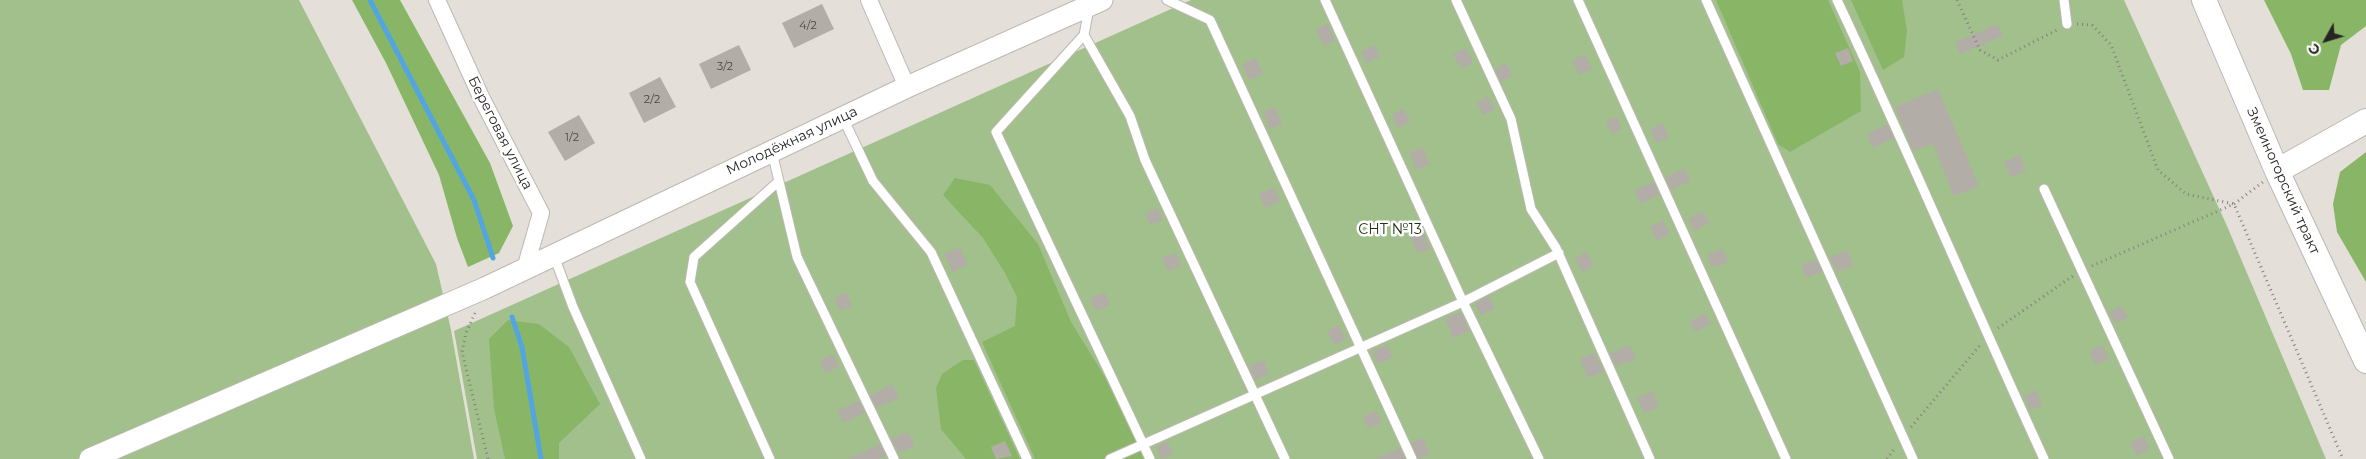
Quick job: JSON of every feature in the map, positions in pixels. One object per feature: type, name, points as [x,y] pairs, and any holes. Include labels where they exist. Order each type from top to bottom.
[{"type":"main road","name":"Змеиногорский тракт","points":[[2204,0],[2277,171],[2366,361]]},
{"type":"main road","points":[[2277,171],[2365,122]]},
{"type":"street","name":"Береговая улица","points":[[437,0],[481,97],[541,213],[525,269]]},
{"type":"street","points":[[869,0],[907,87]]},
{"type":"street","name":"Молодёжная улица","points":[[90,459],[485,288],[907,87],[1095,3]]},
{"type":"lane","points":[[1167,0],[1210,20],[1412,459]]},
{"type":"lane","points":[[1325,0],[1462,302],[1539,459]]},
{"type":"lane","points":[[1456,0],[1511,119],[1532,209],[1559,253],[1650,459]]},
{"type":"lane","points":[[1578,0],[1786,459]]},
{"type":"lane","points":[[1706,0],[1913,459]]},
{"type":"lane","points":[[1837,0],[1886,105],[1987,336],[2044,459]]},
{"type":"lane","points":[[2064,0],[2067,24]]},
{"type":"lane","points":[[1095,3],[1084,35],[996,132],[1150,459]]},
{"type":"lane","points":[[1084,35],[1130,116],[1145,160],[1285,459]]},
{"type":"lane","points":[[843,117],[873,181],[931,252],[1027,459]]},
{"type":"lane","points":[[772,151],[797,256],[894,459]]},
{"type":"lane","points":[[770,459],[690,282],[694,257],[779,181]]},
{"type":"lane","points":[[2044,189],[2169,459]]},
{"type":"lane","points":[[1110,459],[1254,393],[1462,302],[1559,253]]},
{"type":"lane","points":[[554,256],[574,307],[641,459]]},
{"type":"path","points":[[1958,0],[1980,50],[1998,60],[2067,24],[2092,25],[2111,45],[2158,170],[2186,194],[2234,204]]},
{"type":"path","points":[[1887,459],[1987,336],[2082,270],[2234,204],[2277,171]]},
{"type":"path","points":[[2234,204],[2343,459]]},
{"type":"path","points":[[485,288],[466,333],[462,352],[488,459]]},
{"type":"green space","points":[[0,0],[299,0],[436,264],[451,330],[474,459],[0,459]]},
{"type":"green space","points":[[352,0],[400,0],[490,163],[513,226],[499,253],[468,267],[457,238],[439,175],[386,63]]},
{"type":"green space","name":"СНТ №13","points":[[1191,0],[2124,0],[2227,226],[2326,459],[477,459],[454,331]]},
{"type":"green space","points":[[1716,0],[1828,0],[1860,72],[1861,111],[1790,152],[1778,144]]},
{"type":"green space","points":[[1851,0],[1902,0],[1907,31],[1904,57],[1883,70]]},
{"type":"green space","points":[[2264,0],[2366,0],[2366,26],[2341,45],[2329,90],[2303,90],[2291,54]]},
{"type":"green space","points":[[2366,152],[2366,282],[2337,232],[2333,204],[2340,172]]},
{"type":"green space","points":[[955,178],[990,185],[1038,244],[1071,322],[1105,377],[1144,459],[1035,459],[982,342],[1015,326],[1017,297],[1005,273],[983,238],[943,195]]},
{"type":"green space","points":[[508,320],[539,324],[569,347],[600,404],[559,443],[559,459],[505,459],[494,409],[489,339]]},
{"type":"green space","points":[[963,360],[974,360],[1020,459],[966,459],[941,429],[936,388],[942,374]]},
{"type":"building","points":[[822,4],[834,29],[794,48],[782,23]]},
{"type":"building","points":[[1328,24],[1335,41],[1323,46],[1316,29]]},
{"type":"building","points":[[1998,24],[2003,36],[1960,54],[1955,42]]},
{"type":"building","points":[[739,45],[751,70],[711,89],[699,64]]},
{"type":"building","points":[[1375,45],[1380,57],[1366,63],[1361,51]]},
{"type":"building","points":[[1466,48],[1473,63],[1461,69],[1453,54]]},
{"type":"building","points":[[1848,48],[1853,61],[1841,66],[1835,53]]},
{"type":"building","points":[[1585,54],[1592,69],[1579,75],[1572,60]]},
{"type":"building","points":[[1256,58],[1263,74],[1249,80],[1242,64]]},
{"type":"building","points":[[1506,63],[1512,76],[1501,82],[1495,69]]},
{"type":"building","points":[[660,77],[676,107],[644,123],[629,93]]},
{"type":"building","points":[[1938,89],[1979,186],[1954,196],[1933,144],[1913,151],[1895,107]]},
{"type":"building","points":[[1488,96],[1495,109],[1483,115],[1477,102]]},
{"type":"building","points":[[1275,107],[1282,124],[1270,129],[1263,112]]},
{"type":"building","points":[[1404,109],[1410,122],[1397,128],[1392,114]]},
{"type":"building","points":[[579,115],[595,143],[565,161],[548,132]]},
{"type":"building","points":[[1617,116],[1622,129],[1611,134],[1606,120]]},
{"type":"building","points":[[1662,123],[1669,138],[1656,143],[1650,129]]},
{"type":"building","points":[[1887,124],[1894,138],[1873,148],[1867,134]]},
{"type":"building","points":[[1422,147],[1430,164],[1416,170],[1409,153]]},
{"type":"building","points":[[2020,155],[2026,171],[2011,177],[2004,162]]},
{"type":"building","points":[[1684,168],[1690,181],[1671,190],[1665,177]]},
{"type":"building","points":[[1654,182],[1659,195],[1641,204],[1634,190]]},
{"type":"building","points":[[1274,188],[1280,201],[1265,208],[1259,194]]},
{"type":"building","points":[[1157,208],[1163,220],[1150,225],[1145,213]]},
{"type":"building","points":[[1702,211],[1709,223],[1694,231],[1688,219]]},
{"type":"building","points":[[1663,220],[1670,234],[1657,241],[1650,227]]},
{"type":"building","points":[[1422,231],[1430,249],[1418,254],[1410,236]]},
{"type":"building","points":[[960,247],[968,265],[952,272],[944,254]]},
{"type":"building","points":[[1723,249],[1728,262],[1712,268],[1707,255]]},
{"type":"building","points":[[1848,251],[1853,266],[1837,271],[1829,257]]},
{"type":"building","points":[[1587,252],[1594,266],[1582,272],[1575,258]]},
{"type":"building","points":[[1176,253],[1181,265],[1168,271],[1162,258]]},
{"type":"building","points":[[1813,260],[1817,261],[1822,272],[1806,278],[1801,265]]},
{"type":"building","points":[[846,292],[852,306],[840,311],[834,298]]},
{"type":"building","points":[[1105,292],[1110,305],[1096,311],[1090,298]]},
{"type":"building","points":[[1489,296],[1495,309],[1480,315],[1475,303]]},
{"type":"building","points":[[2121,306],[2128,317],[2116,324],[2109,312]]},
{"type":"building","points":[[1461,312],[1469,331],[1453,338],[1445,319]]},
{"type":"building","points":[[1705,313],[1711,324],[1695,332],[1690,321]]},
{"type":"building","points":[[1339,325],[1346,340],[1334,345],[1327,330]]},
{"type":"building","points":[[1387,345],[1393,357],[1378,364],[1372,351]]},
{"type":"building","points":[[1630,345],[1636,359],[1616,366],[1610,353]]},
{"type":"building","points":[[2102,345],[2109,359],[2095,365],[2089,351]]},
{"type":"building","points":[[1594,353],[1604,371],[1588,378],[1580,359]]},
{"type":"building","points":[[833,354],[839,367],[825,373],[820,360]]},
{"type":"building","points":[[1263,360],[1269,374],[1255,380],[1249,366]]},
{"type":"building","points":[[892,384],[899,398],[876,408],[870,396]]},
{"type":"building","points":[[2036,390],[2042,405],[2030,410],[2024,396]]},
{"type":"building","points":[[1653,391],[1659,407],[1644,413],[1637,397]]},
{"type":"building","points":[[859,401],[865,413],[843,423],[837,410]]},
{"type":"building","points":[[1376,411],[1382,423],[1368,429],[1363,416]]},
{"type":"building","points":[[908,432],[914,446],[901,452],[900,450],[897,451],[891,439]]},
{"type":"building","points":[[2144,436],[2150,449],[2137,456],[2130,442]]},
{"type":"building","points":[[1423,438],[1430,454],[1418,459],[1411,443]]},
{"type":"building","points":[[1005,441],[1012,456],[996,459],[991,447]]},
{"type":"building","points":[[1167,442],[1173,454],[1161,459],[1156,447]]},
{"type":"building","points":[[880,444],[886,456],[879,459],[847,459]]},
{"type":"building","points":[[1400,448],[1405,459],[1375,459]]},
{"type":"waterway","points":[[370,0],[474,200],[493,258]]},
{"type":"waterway","points":[[512,317],[522,347],[541,459]]}]
